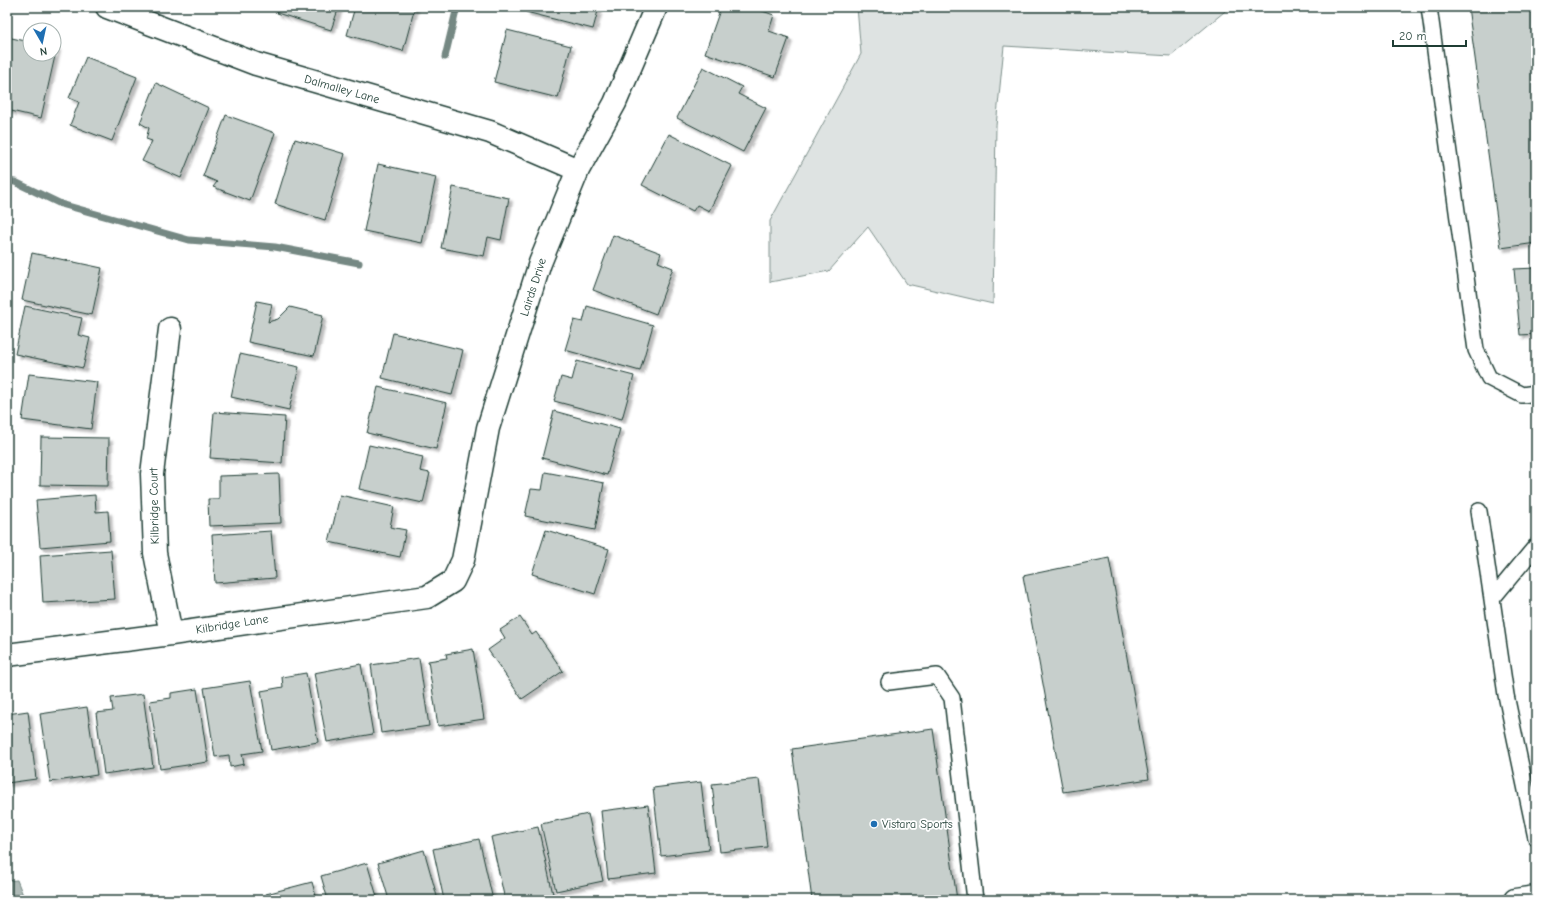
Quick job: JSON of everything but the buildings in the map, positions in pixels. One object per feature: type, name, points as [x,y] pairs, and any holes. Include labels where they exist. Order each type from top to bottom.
[{"type":"street","name":"Dalmalley Lane","points":[[106,7],[256,64],[490,132],[578,170]]},
{"type":"street","name":"Lairds Drive","points":[[453,581],[463,560],[488,428],[540,264],[578,170],[616,104],[656,7]]},
{"type":"street","name":"Kilbridge Court","points":[[170,329],[152,474],[155,552],[171,634]]},
{"type":"street","name":"Kilbridge Lane","points":[[7,655],[171,634],[428,597],[453,581]]},
{"type":"street","points":[[1515,900],[1536,897]]},
{"type":"lane","points":[[1429,7],[1476,350],[1489,378],[1522,395],[1536,393]]},
{"type":"lane","points":[[1479,510],[1506,695],[1536,838]]},
{"type":"lane","points":[[1492,599],[1536,546]]},
{"type":"lane","points":[[889,682],[937,676],[952,698],[975,900]]},
{"type":"shaded area","points":[[857,7],[1230,7],[1171,56],[1004,46],[996,126],[993,304],[907,284],[868,227],[829,271],[770,282],[770,221],[861,54]]},
{"type":"shaded area","points":[[17,880],[25,900],[7,900],[7,881]]},
{"type":"waterway","points":[[445,57],[457,7]]},
{"type":"waterway","points":[[7,181],[15,182],[61,204],[189,240],[275,247],[359,263]]},
{"type":"place","name":"Vistara Sports","points":[[874,824]]}]
